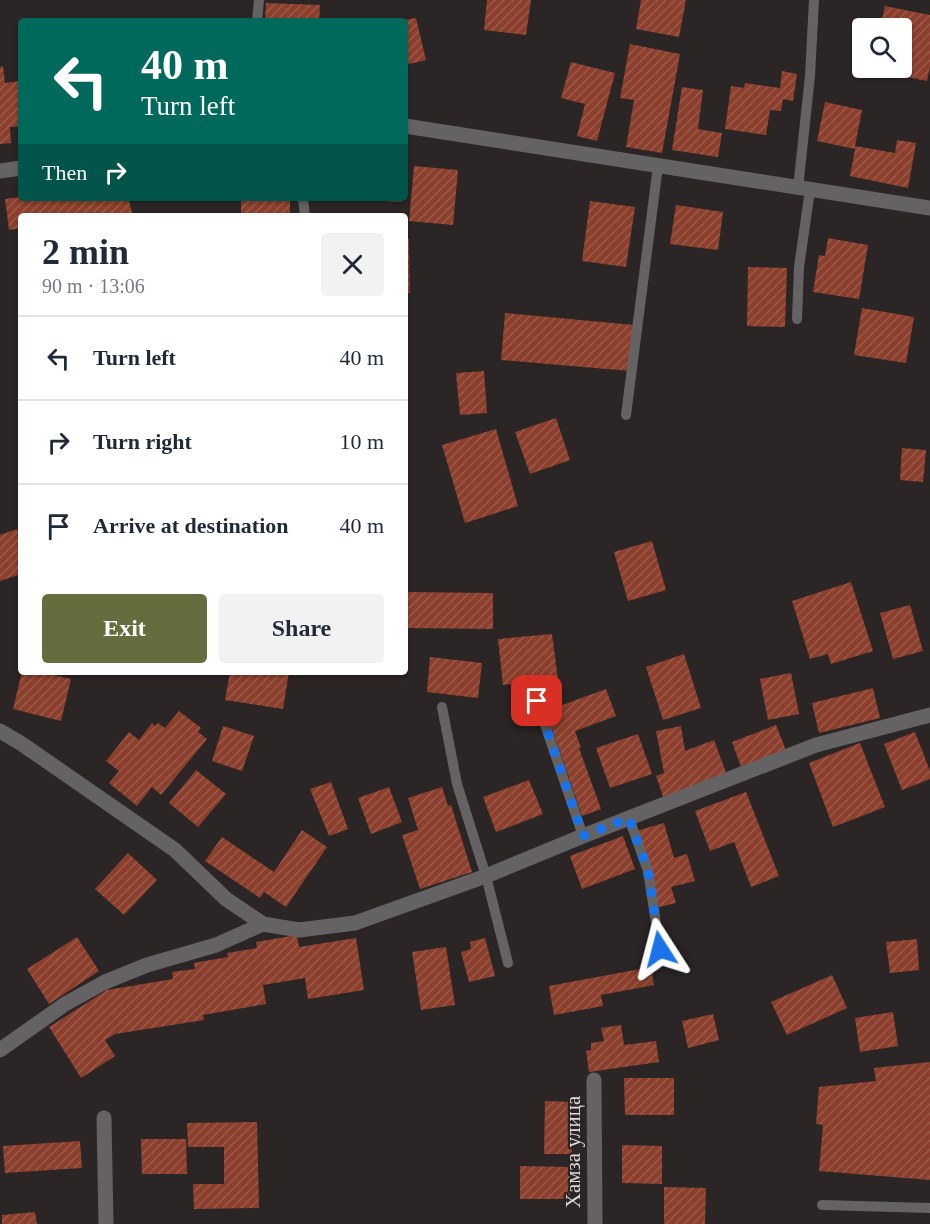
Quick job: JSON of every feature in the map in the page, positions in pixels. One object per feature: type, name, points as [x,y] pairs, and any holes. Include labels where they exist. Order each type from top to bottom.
[{"type":"street","points":[[408,126],[930,208]]},
{"type":"street","points":[[0,171],[18,168]]},
{"type":"street","points":[[0,731],[175,850],[226,899],[263,924],[299,930],[355,923],[486,876],[816,745],[930,715]]},
{"type":"street","points":[[0,1050],[65,1004],[105,982],[147,965],[216,945],[263,924]]},
{"type":"street","name":"Хамза улица","points":[[594,1080],[595,1224]]},
{"type":"street","points":[[104,1118],[106,1224]]},
{"type":"lane","points":[[257,18],[259,0]]},
{"type":"lane","points":[[796,319],[814,0]]},
{"type":"lane","points":[[626,415],[658,166]]},
{"type":"lane","points":[[537,701],[583,836]]},
{"type":"lane","points":[[442,707],[458,784],[486,876],[508,963]]},
{"type":"lane","points":[[629,818],[648,871],[660,949]]},
{"type":"lane","points":[[822,1205],[930,1208]]},
{"type":"building","points":[[487,0],[531,0],[526,35],[484,30]]},
{"type":"building","points":[[641,0],[686,0],[679,37],[636,29]]},
{"type":"building","points":[[266,3],[320,5],[319,18],[265,18]]},
{"type":"building","points":[[885,6],[930,15],[930,67],[927,81],[912,78],[912,18],[882,18]]},
{"type":"building","points":[[416,18],[426,60],[408,64],[408,19]]},
{"type":"building","points":[[630,44],[680,54],[662,153],[626,147],[634,100],[620,98]]},
{"type":"building","points":[[571,62],[615,73],[597,141],[577,136],[585,104],[561,98]]},
{"type":"building","points":[[3,66],[5,83],[18,81],[18,126],[10,127],[11,143],[0,144],[0,67]]},
{"type":"building","points":[[782,71],[797,74],[793,101],[783,99],[781,111],[770,110],[766,135],[725,129],[731,86],[744,88],[745,83],[780,88]]},
{"type":"building","points":[[682,87],[703,90],[698,129],[722,133],[718,157],[672,150]]},
{"type":"building","points":[[825,102],[862,110],[855,146],[895,153],[897,140],[916,143],[908,188],[850,176],[855,149],[817,141]]},
{"type":"building","points":[[414,166],[458,170],[453,225],[409,221]]},
{"type":"building","points":[[18,197],[18,201],[129,201],[132,213],[18,213],[18,228],[9,230],[5,199]]},
{"type":"building","points":[[241,201],[290,201],[290,213],[241,213]]},
{"type":"building","points":[[590,201],[635,207],[626,267],[582,261]]},
{"type":"building","points":[[676,205],[723,212],[718,250],[670,244]]},
{"type":"building","points":[[828,238],[868,245],[859,299],[813,292],[819,255],[825,256]]},
{"type":"building","points":[[408,239],[409,239],[410,293],[408,293]]},
{"type":"building","points":[[748,267],[787,268],[785,327],[747,326]]},
{"type":"building","points":[[862,308],[914,317],[906,363],[854,355]]},
{"type":"building","points":[[505,313],[634,325],[630,371],[501,360]]},
{"type":"building","points":[[484,371],[487,413],[460,415],[456,373]]},
{"type":"building","points":[[556,418],[570,460],[530,474],[515,432]]},
{"type":"building","points":[[496,429],[518,506],[465,523],[442,445]]},
{"type":"building","points":[[902,448],[926,450],[923,482],[900,480]]},
{"type":"building","points":[[17,529],[18,532],[18,575],[0,581],[0,535]]},
{"type":"building","points":[[652,541],[666,590],[628,601],[614,552]]},
{"type":"building","points":[[851,582],[873,651],[831,664],[828,654],[810,659],[792,601]]},
{"type":"building","points":[[408,592],[493,593],[493,629],[408,628]]},
{"type":"building","points":[[910,605],[923,651],[893,659],[880,613]]},
{"type":"building","points":[[552,634],[558,680],[503,685],[498,639]]},
{"type":"building","points":[[684,654],[701,708],[663,720],[646,667]]},
{"type":"building","points":[[430,657],[482,663],[478,698],[427,692]]},
{"type":"building","points":[[791,673],[799,714],[768,720],[760,679]]},
{"type":"building","points":[[21,675],[53,675],[71,679],[61,721],[13,709]]},
{"type":"building","points":[[229,675],[289,675],[283,709],[225,700]]},
{"type":"building","points":[[873,688],[880,718],[819,733],[812,703]]},
{"type":"building","points":[[606,689],[616,716],[575,731],[601,809],[582,816],[546,711]]},
{"type":"building","points":[[179,711],[201,728],[198,732],[207,739],[161,795],[152,787],[137,806],[109,783],[119,771],[106,761],[129,732],[139,740],[152,723],[155,726],[158,723],[165,728]]},
{"type":"building","points":[[776,725],[786,750],[741,767],[732,742]]},
{"type":"building","points":[[223,726],[254,736],[242,771],[212,761]]},
{"type":"building","points":[[681,726],[685,751],[714,740],[727,775],[664,799],[656,776],[664,773],[656,731]]},
{"type":"building","points":[[915,732],[930,771],[930,779],[902,790],[884,744]]},
{"type":"building","points":[[638,734],[652,774],[610,788],[596,748]]},
{"type":"building","points":[[860,743],[885,807],[833,827],[809,763]]},
{"type":"building","points":[[196,770],[226,794],[198,827],[169,803]]},
{"type":"building","points":[[529,780],[543,814],[496,832],[483,797]]},
{"type":"building","points":[[331,782],[348,829],[329,836],[310,789]]},
{"type":"building","points":[[389,787],[402,822],[371,834],[358,798]]},
{"type":"building","points":[[442,787],[448,806],[451,805],[472,872],[420,889],[402,835],[418,830],[408,798]]},
{"type":"building","points":[[746,792],[779,876],[751,887],[734,842],[710,851],[695,811]]},
{"type":"building","points":[[664,823],[674,858],[687,854],[695,881],[671,887],[676,903],[659,907],[636,831]]},
{"type":"building","points":[[302,830],[327,847],[286,907],[264,892],[260,898],[205,861],[222,837],[274,872]]},
{"type":"building","points":[[623,836],[635,869],[582,889],[570,856]]},
{"type":"building","points":[[128,853],[157,880],[124,915],[95,889]]},
{"type":"building","points":[[297,935],[299,947],[356,938],[364,990],[308,999],[305,978],[263,985],[266,1004],[203,1015],[204,1020],[115,1034],[105,1040],[115,1056],[81,1078],[49,1027],[107,990],[173,979],[172,972],[195,969],[194,963],[228,957],[227,953],[257,948],[256,942]]},
{"type":"building","points":[[77,937],[99,971],[49,1004],[27,969]]},
{"type":"building","points":[[485,938],[495,976],[469,982],[461,952],[471,949],[470,942]]},
{"type":"building","points":[[917,939],[919,970],[890,973],[886,942]]},
{"type":"building","points":[[446,947],[455,1005],[421,1010],[412,952]]},
{"type":"building","points":[[651,967],[654,985],[601,995],[603,1006],[554,1015],[549,986]]},
{"type":"building","points":[[832,975],[847,1008],[787,1035],[771,1002]]},
{"type":"building","points":[[893,1012],[898,1046],[860,1052],[855,1018]]},
{"type":"building","points":[[713,1014],[719,1040],[688,1048],[682,1021]]},
{"type":"building","points":[[621,1025],[624,1045],[656,1041],[659,1062],[589,1072],[586,1051],[591,1050],[591,1043],[604,1041],[601,1028]]},
{"type":"building","points":[[930,1062],[930,1180],[819,1171],[823,1125],[816,1124],[819,1087],[876,1081],[874,1068]]},
{"type":"building","points":[[624,1078],[674,1078],[674,1115],[625,1115]]},
{"type":"building","points":[[545,1101],[573,1102],[572,1154],[544,1154]]},
{"type":"building","points":[[257,1122],[259,1208],[194,1209],[193,1184],[224,1184],[224,1147],[188,1147],[187,1123]]},
{"type":"building","points":[[141,1139],[186,1139],[187,1174],[142,1174]]},
{"type":"building","points":[[80,1141],[82,1168],[5,1173],[3,1146]]},
{"type":"building","points":[[622,1145],[662,1146],[662,1184],[622,1183]]},
{"type":"building","points":[[520,1166],[570,1167],[570,1199],[520,1199]]},
{"type":"building","points":[[664,1187],[706,1188],[705,1224],[664,1224]]},
{"type":"building","points":[[35,1212],[37,1224],[2,1224],[2,1215]]},
{"type":"route","points":[[537,701],[583,836],[629,818],[648,871],[660,949]]}]
